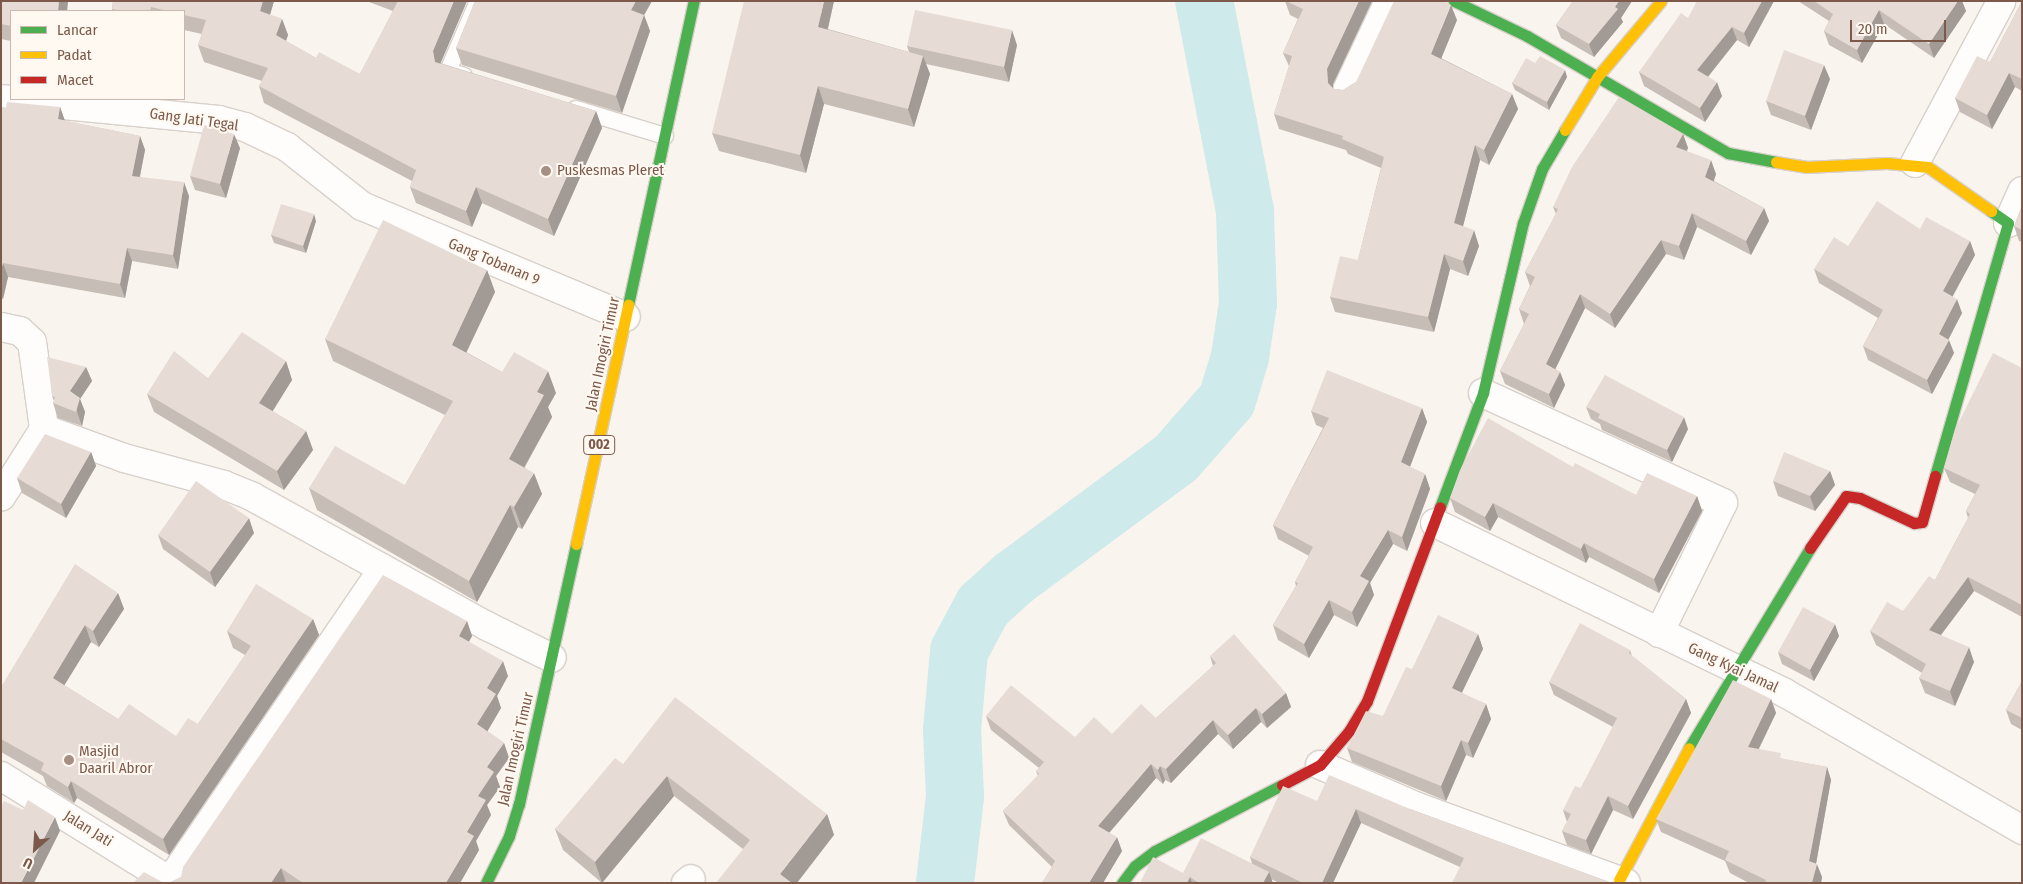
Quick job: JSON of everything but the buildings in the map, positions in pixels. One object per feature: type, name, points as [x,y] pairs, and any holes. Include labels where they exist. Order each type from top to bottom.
[{"type":"street","name":"Jalan Imogiri Timur","points":[[486,883],[509,836],[517,812],[694,1]]},
{"type":"street","points":[[1347,90],[1389,1]]},
{"type":"street","points":[[1454,1],[1598,76],[1655,112],[1728,153],[1806,167],[1915,163],[1940,174],[2008,223]]},
{"type":"street","points":[[1122,883],[1135,866],[1155,851],[1320,765],[1348,731],[1367,701],[1436,523],[1483,392],[1523,224],[1542,169],[1567,122],[1598,76],[1661,1]]},
{"type":"street","points":[[1915,163],[2001,1],[2022,14]]},
{"type":"street","name":"Gang Jati Tegal","points":[[11,100],[219,120],[245,127],[287,147],[362,206]]},
{"type":"street","points":[[1320,765],[1420,808],[1622,882],[1666,788],[1734,670],[1838,502],[1846,496],[1860,498],[1914,524],[1922,522],[2008,223],[2022,191]]},
{"type":"street","name":"Gang Tobanan 9","points":[[362,206],[626,317]]},
{"type":"street","points":[[1,326],[20,331],[32,342],[44,428],[1,497]]},
{"type":"street","points":[[1483,392],[1723,503],[1659,633]]},
{"type":"street","points":[[44,428],[124,458],[224,485],[253,497],[383,569],[552,658]]},
{"type":"street","name":"Gang Kyai Jamal","points":[[1436,523],[1734,670],[1785,693],[2022,830]]},
{"type":"street","points":[[157,878],[383,569]]},
{"type":"street","name":"Jalan Jati","points":[[1,776],[157,878]]},
{"type":"lane","points":[[476,79],[448,71],[478,1]]},
{"type":"lane","points":[[561,105],[665,136]]},
{"type":"waterway","points":[[945,883],[955,796],[952,730],[959,651],[983,606],[1014,578],[1176,458],[1227,400],[1240,357],[1248,303],[1245,211],[1204,1]]},
{"type":"traffic: fast","points":[[628,305],[694,1]]},
{"type":"traffic: fast","points":[[1454,1],[1527,36],[1728,153],[1776,162]]},
{"type":"traffic: fast","points":[[1440,507],[1483,393],[1523,223],[1542,169],[1565,130]]},
{"type":"traffic: fast","points":[[1935,476],[2008,223],[1991,211]]},
{"type":"traffic: fast","points":[[486,883],[509,836],[519,804],[576,544]]},
{"type":"traffic: fast","points":[[1689,748],[1810,548]]},
{"type":"traffic: fast","points":[[1122,883],[1135,866],[1155,851],[1282,785]]},
{"type":"traffic: slow","points":[[1565,130],[1598,76],[1661,1]]},
{"type":"traffic: slow","points":[[1776,162],[1806,167],[1887,163],[1928,167],[1991,211]]},
{"type":"traffic: slow","points":[[576,544],[628,305]]},
{"type":"traffic: slow","points":[[1619,880],[1689,748]]},
{"type":"traffic: jam","points":[[1810,548],[1846,496],[1860,498],[1914,523],[1922,522],[1935,476]]},
{"type":"traffic: jam","points":[[1282,785],[1320,765],[1349,731],[1367,701],[1440,507]]},
{"type":"place","name":"Puskesmas Pleret","points":[[546,171]]},
{"type":"place","name":"Masjid Daaril Abror","points":[[69,760]]}]
